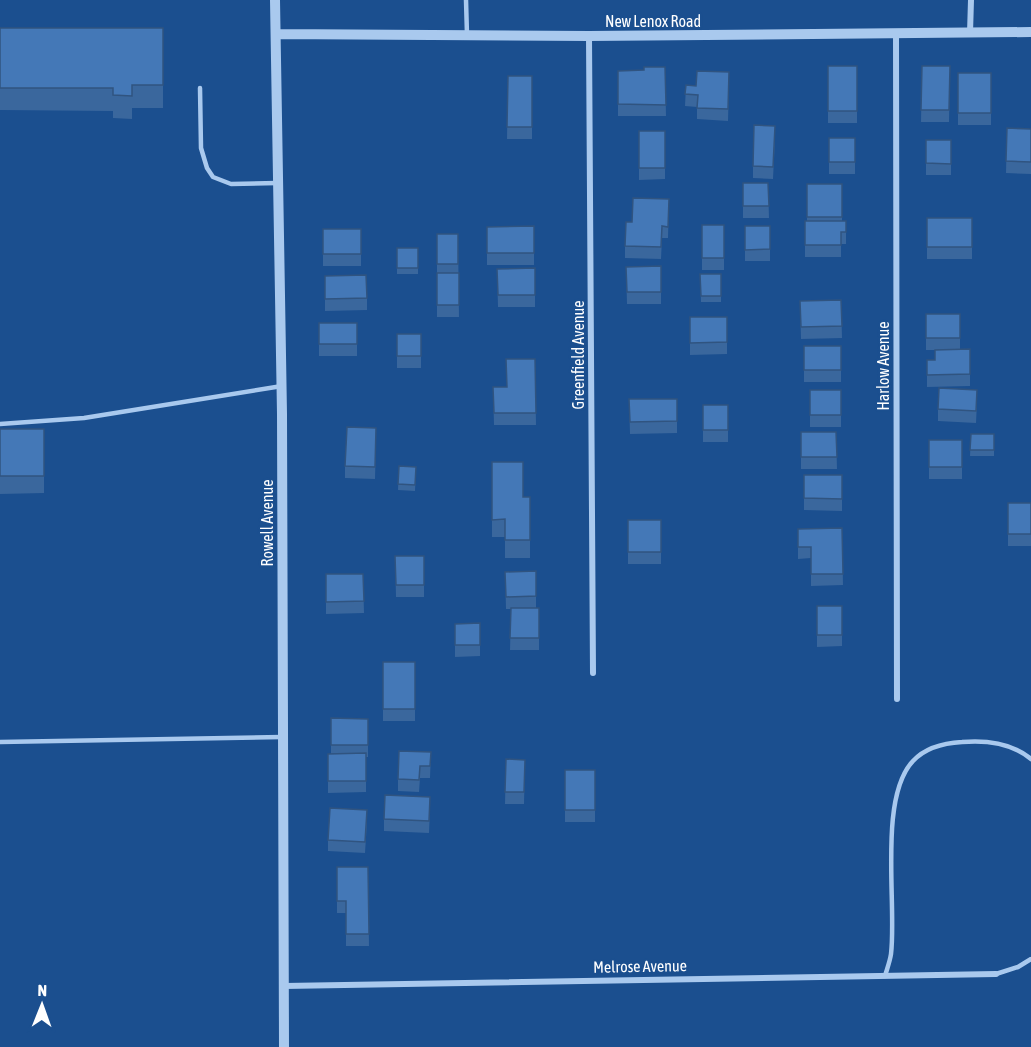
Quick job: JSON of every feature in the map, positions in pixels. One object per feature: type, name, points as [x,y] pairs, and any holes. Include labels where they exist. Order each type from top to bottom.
[{"type":"street","name":"Rowell Avenue","points":[[275,0],[282,386],[284,1047]]},
{"type":"street","points":[[970,33],[971,0]]},
{"type":"street","name":"New Lenox Road","points":[[276,34],[590,36],[1031,33]]},
{"type":"street","name":"Harlow Avenue","points":[[896,34],[897,699]]},
{"type":"street","name":"Greenfield Avenue","points":[[590,36],[593,673]]},
{"type":"street","name":"Melrose Avenue","points":[[284,986],[996,974]]},
{"type":"lane","points":[[466,0],[467,35]]},
{"type":"lane","points":[[200,88],[201,148],[207,168],[213,177],[231,184],[277,183]]},
{"type":"lane","points":[[0,424],[84,418],[282,386]]},
{"type":"lane","points":[[0,742],[282,737]]},
{"type":"lane","points":[[885,976],[891,955],[891,852],[896,798],[901,780],[912,762],[926,750],[948,743],[975,741],[1004,744],[1023,752],[1031,759]]},
{"type":"lane","points":[[996,974],[1018,967],[1031,959]]},
{"type":"building","points":[[0,28],[163,28],[163,85],[132,85],[132,96],[113,95],[113,88],[0,88]]},
{"type":"building","points":[[828,66],[857,66],[857,111],[828,111]]},
{"type":"building","points":[[922,66],[950,66],[949,110],[921,110]]},
{"type":"building","points":[[644,67],[665,67],[666,105],[618,104],[618,71],[644,70]]},
{"type":"building","points":[[697,71],[729,72],[728,109],[697,108],[698,95],[685,94],[686,85],[696,86]]},
{"type":"building","points":[[958,73],[991,73],[991,113],[958,113]]},
{"type":"building","points":[[508,76],[532,76],[532,127],[507,127]]},
{"type":"building","points":[[754,125],[775,126],[773,167],[753,166]]},
{"type":"building","points":[[1007,128],[1031,129],[1031,162],[1006,161]]},
{"type":"building","points":[[639,131],[665,131],[665,168],[639,168]]},
{"type":"building","points":[[829,138],[855,138],[855,162],[829,162]]},
{"type":"building","points":[[926,140],[951,140],[951,164],[926,163]]},
{"type":"building","points":[[743,183],[768,183],[769,206],[743,206]]},
{"type":"building","points":[[807,184],[842,184],[842,217],[807,217]]},
{"type":"building","points":[[633,198],[669,199],[668,227],[662,226],[661,247],[625,246],[626,222],[632,222]]},
{"type":"building","points":[[927,218],[972,218],[972,247],[927,247]]},
{"type":"building","points":[[805,221],[846,221],[846,232],[841,232],[841,245],[805,245]]},
{"type":"building","points":[[702,225],[724,225],[724,258],[702,258]]},
{"type":"building","points":[[534,226],[534,253],[487,253],[487,227]]},
{"type":"building","points":[[745,226],[770,226],[770,249],[745,250]]},
{"type":"building","points":[[323,229],[361,229],[361,254],[323,254]]},
{"type":"building","points":[[437,234],[458,234],[458,264],[437,264]]},
{"type":"building","points":[[397,248],[418,248],[418,268],[397,268]]},
{"type":"building","points":[[661,266],[661,292],[627,292],[626,267]]},
{"type":"building","points":[[535,268],[535,295],[498,295],[497,269]]},
{"type":"building","points":[[437,273],[459,273],[459,305],[437,305]]},
{"type":"building","points":[[700,274],[721,274],[721,296],[701,296]]},
{"type":"building","points":[[366,275],[367,298],[325,299],[325,276]]},
{"type":"building","points":[[841,300],[842,326],[801,327],[800,301]]},
{"type":"building","points":[[926,314],[960,314],[960,338],[926,338]]},
{"type":"building","points":[[690,317],[727,317],[727,342],[690,343]]},
{"type":"building","points":[[319,323],[357,323],[357,344],[319,344]]},
{"type":"building","points":[[397,334],[421,334],[421,356],[397,356]]},
{"type":"building","points":[[804,346],[841,346],[841,370],[804,370]]},
{"type":"building","points":[[970,349],[970,374],[927,375],[927,360],[935,360],[935,350]]},
{"type":"building","points":[[506,359],[535,359],[536,413],[494,413],[493,387],[507,387]]},
{"type":"building","points":[[939,388],[977,390],[976,411],[938,409]]},
{"type":"building","points":[[810,390],[841,390],[841,415],[810,415]]},
{"type":"building","points":[[629,399],[677,399],[677,421],[630,422]]},
{"type":"building","points":[[703,405],[728,405],[728,430],[703,430]]},
{"type":"building","points":[[347,427],[376,428],[375,467],[345,466]]},
{"type":"building","points":[[0,429],[44,429],[44,476],[0,476]]},
{"type":"building","points":[[801,432],[836,432],[837,457],[801,457]]},
{"type":"building","points":[[971,434],[994,434],[994,450],[970,450]]},
{"type":"building","points":[[929,440],[962,440],[962,467],[929,467]]},
{"type":"building","points":[[492,462],[523,462],[523,497],[530,497],[530,540],[505,540],[505,519],[492,520]]},
{"type":"building","points":[[399,466],[416,467],[415,485],[398,484]]},
{"type":"building","points":[[804,475],[842,475],[842,499],[804,498]]},
{"type":"building","points":[[1008,503],[1031,503],[1031,534],[1008,534]]},
{"type":"building","points":[[628,520],[661,520],[661,552],[628,552]]},
{"type":"building","points":[[842,528],[843,574],[811,574],[811,547],[798,547],[798,529]]},
{"type":"building","points":[[395,556],[424,556],[424,585],[396,585]]},
{"type":"building","points":[[536,571],[536,596],[506,597],[505,572]]},
{"type":"building","points":[[326,574],[363,574],[364,601],[326,602]]},
{"type":"building","points":[[817,606],[842,606],[842,635],[817,635]]},
{"type":"building","points":[[511,608],[539,608],[539,638],[510,638]]},
{"type":"building","points":[[480,623],[480,645],[455,645],[455,624]]},
{"type":"building","points":[[383,662],[415,662],[415,709],[383,709]]},
{"type":"building","points":[[331,718],[368,719],[368,745],[331,745]]},
{"type":"building","points":[[399,751],[431,752],[430,766],[420,766],[419,780],[398,779]]},
{"type":"building","points":[[366,753],[366,781],[328,781],[328,754]]},
{"type":"building","points":[[506,759],[525,760],[524,792],[505,792]]},
{"type":"building","points":[[565,770],[595,770],[595,810],[565,810]]},
{"type":"building","points":[[385,795],[430,797],[429,821],[384,819]]},
{"type":"building","points":[[330,808],[367,810],[365,842],[328,840]]},
{"type":"building","points":[[337,867],[368,867],[369,934],[346,934],[346,901],[337,901]]}]
